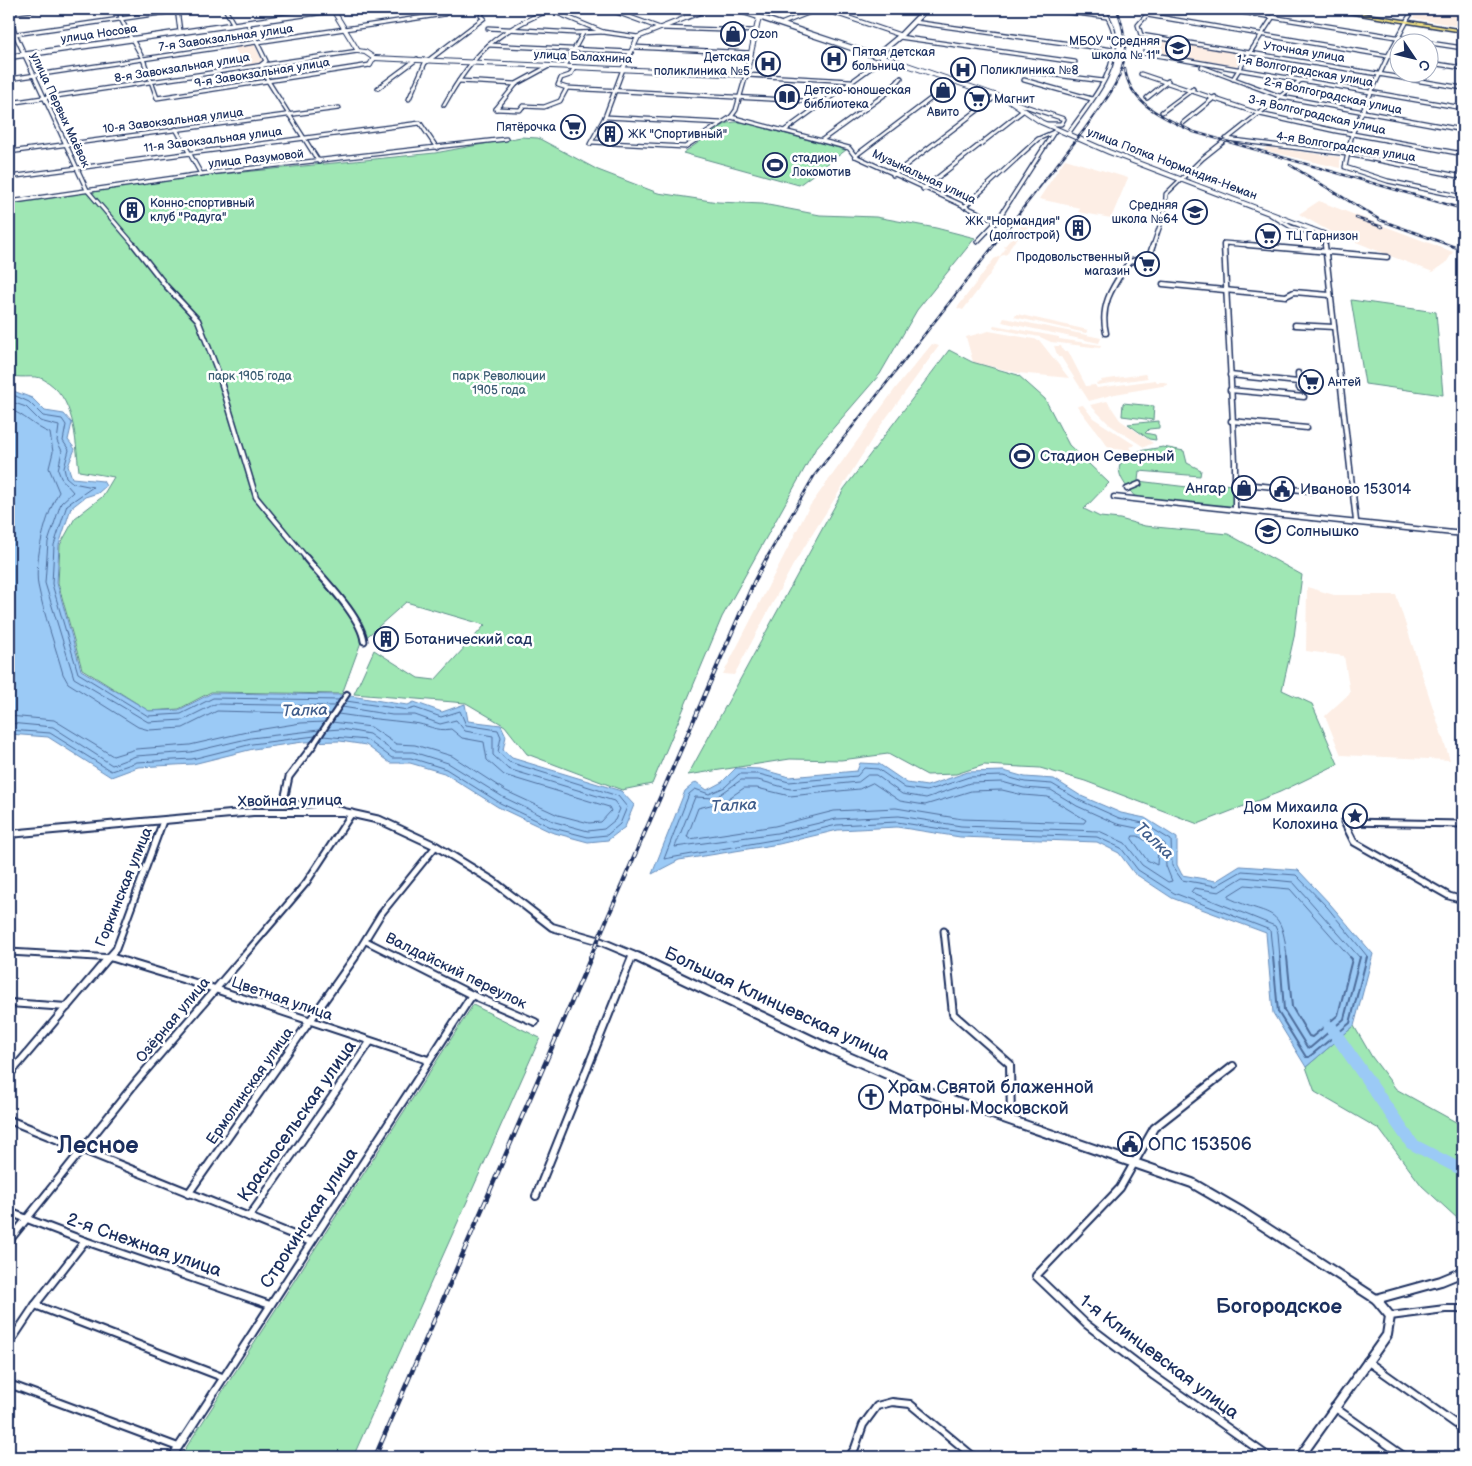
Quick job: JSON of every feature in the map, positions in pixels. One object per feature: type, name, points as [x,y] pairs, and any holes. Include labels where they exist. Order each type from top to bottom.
[{"type":"highway","points":[[1330,9],[1463,30]]},
{"type":"highway","points":[[1340,9],[1407,21]]},
{"type":"main road","name":"улица Носова","points":[[9,56],[342,9]]},
{"type":"main road","name":"улица Полка Нормандия-Неман","points":[[735,9],[783,23],[879,57]]},
{"type":"main road","name":"улица Полка Нормандия-Неман","points":[[740,9],[879,57]]},
{"type":"main road","points":[[879,57],[926,9]]},
{"type":"main road","points":[[879,57],[891,44]]},
{"type":"main road","points":[[866,51],[883,51]]},
{"type":"street","name":"улица Первых Маёвок","points":[[9,9],[14,34],[87,190],[121,228],[166,286],[198,320],[218,372],[256,497],[348,610],[363,632],[364,641]]},
{"type":"street","points":[[10,13],[40,9]]},
{"type":"street","points":[[97,9],[113,9]]},
{"type":"street","points":[[119,9],[121,18],[143,59],[150,82]]},
{"type":"street","points":[[9,35],[190,9]]},
{"type":"street","points":[[225,9],[234,24]]},
{"type":"street","points":[[332,9],[358,50],[374,58],[370,65]]},
{"type":"street","name":"7-я Завокзальная улица","points":[[9,79],[445,14],[441,9]]},
{"type":"street","points":[[409,99],[426,63],[484,18],[481,16],[484,9]]},
{"type":"street","points":[[444,105],[470,62],[508,29],[521,22],[550,9],[603,32]]},
{"type":"street","points":[[608,9],[660,28],[756,31]]},
{"type":"street","points":[[668,9],[689,16]]},
{"type":"street","points":[[488,28],[583,33],[603,32],[638,37],[708,9]]},
{"type":"street","points":[[783,23],[818,9]]},
{"type":"street","points":[[823,9],[900,36],[1075,62]]},
{"type":"street","points":[[1044,9],[1107,17]]},
{"type":"street","points":[[1068,134],[1110,71],[1114,50],[1114,32],[1104,9]]},
{"type":"street","points":[[1147,15],[1152,9]]},
{"type":"street","points":[[1222,9],[1390,37]]},
{"type":"street","points":[[1233,78],[1275,17],[1278,9]]},
{"type":"street","points":[[1401,32],[1414,9]]},
{"type":"street","points":[[177,10],[180,31]]},
{"type":"street","points":[[1147,15],[1388,56]]},
{"type":"street","name":"Уточная улица","points":[[1147,15],[1138,26],[1141,35],[1463,88]]},
{"type":"street","points":[[638,37],[623,69],[605,117],[591,143],[685,147],[731,117],[736,110],[760,16]]},
{"type":"street","points":[[914,22],[1114,50]]},
{"type":"street","points":[[248,24],[266,61],[262,65],[268,81],[320,162]]},
{"type":"street","points":[[565,66],[583,33]]},
{"type":"street","points":[[489,45],[631,52]]},
{"type":"street","points":[[1440,45],[1463,48]]},
{"type":"street","points":[[633,46],[751,52]]},
{"type":"street","name":"8-я Завокзальная улица","points":[[9,103],[358,50]]},
{"type":"street","points":[[1390,52],[1352,134],[1345,167],[1365,175],[1463,197]]},
{"type":"street","name":"1-я Волгоградская улица","points":[[1144,53],[1199,60],[1463,108]]},
{"type":"street","points":[[784,131],[851,81],[879,57]]},
{"type":"street","name":"улица Полка Нормандия-Неман","points":[[879,57],[1009,100],[1057,131],[1324,234]]},
{"type":"street","name":"улица Балахнина","points":[[374,58],[851,81]]},
{"type":"street","points":[[378,88],[417,59]]},
{"type":"street","name":"9-я Завокзальная улица","points":[[150,82],[157,98],[370,65]]},
{"type":"street","points":[[1440,65],[1463,68]]},
{"type":"street","points":[[549,66],[516,84],[496,109],[520,110],[523,106],[544,107],[560,101],[567,88]]},
{"type":"street","points":[[575,67],[570,75],[561,78],[558,86],[823,102]]},
{"type":"street","name":"2-я Волгоградская улица","points":[[1202,67],[1282,97],[1463,130]]},
{"type":"street","points":[[1032,72],[1103,81]]},
{"type":"street","name":"3-я Волгоградская улица","points":[[1141,74],[1193,89],[1259,113],[1352,134],[1463,154]]},
{"type":"street","points":[[822,140],[887,93],[901,78]]},
{"type":"street","points":[[1024,80],[1092,99]]},
{"type":"street","points":[[1106,332],[1102,319],[1102,309],[1129,262],[1149,257],[1165,211],[1166,194],[1226,139],[1282,97],[1301,80]]},
{"type":"street","points":[[459,81],[516,84]]},
{"type":"street","points":[[1147,98],[1168,81]]},
{"type":"street","points":[[1162,112],[1193,89]]},
{"type":"street","points":[[855,156],[937,94]]},
{"type":"street","points":[[893,175],[995,96]]},
{"type":"street","name":"улица Полка Нормандия-Неман","points":[[995,96],[1016,105]]},
{"type":"street","points":[[1183,123],[1215,97]]},
{"type":"street","points":[[1009,100],[1064,119],[1060,124],[1044,124]]},
{"type":"street","name":"10-я Завокзальная улица","points":[[9,152],[339,108]]},
{"type":"street","points":[[923,189],[1024,110]]},
{"type":"street","points":[[605,117],[721,123]]},
{"type":"street","name":"Музыкальная улица","points":[[731,117],[849,148],[855,156],[893,175],[996,221]]},
{"type":"street","name":"11-я Завокзальная улица","points":[[9,177],[420,123],[437,148]]},
{"type":"street","points":[[176,129],[201,174]]},
{"type":"street","points":[[964,207],[1038,139],[1057,131]]},
{"type":"street","points":[[976,242],[996,221],[1057,131]]},
{"type":"street","name":"улица Разумовой","points":[[9,202],[201,174],[320,162],[506,139]]},
{"type":"street","name":"4-я Волгоградская улица","points":[[1226,139],[1347,154],[1463,177]]},
{"type":"street","points":[[1324,234],[1356,521]]},
{"type":"street","points":[[1235,509],[1224,243],[1387,257]]},
{"type":"street","points":[[1163,284],[1286,296],[1294,292],[1330,295]]},
{"type":"street","points":[[1295,325],[1334,328]]},
{"type":"street","points":[[1298,373],[1299,388],[1303,390]]},
{"type":"street","points":[[1230,375],[1298,382]]},
{"type":"street","points":[[1230,390],[1304,397]]},
{"type":"street","points":[[1231,421],[1307,428]]},
{"type":"street","points":[[1235,483],[1312,491]]},
{"type":"street","points":[[1127,489],[1139,484]]},
{"type":"street","points":[[1114,498],[1356,521],[1463,534]]},
{"type":"street","points":[[344,812],[330,805],[292,804],[284,800],[289,777],[314,744],[347,694]]},
{"type":"street","name":"Хвойная улица","points":[[9,834],[253,812],[352,813],[380,820],[436,846],[493,882],[552,927],[597,940]]},
{"type":"street","name":"Озёрная улица","points":[[9,1241],[80,1150],[215,989],[290,905],[332,850],[352,813]]},
{"type":"street","name":"Горкинская улица","points":[[9,1075],[116,948],[163,821]]},
{"type":"street","points":[[1463,824],[1344,822],[1354,842],[1449,896],[1463,900]]},
{"type":"street","name":"Ермолинская улица","points":[[188,1194],[366,941],[381,914],[436,846]]},
{"type":"street","points":[[944,931],[953,1014],[1010,1064],[1011,1120]]},
{"type":"street","name":"Большая Клинцевская улица","points":[[597,940],[728,998],[838,1053],[926,1091],[1136,1162],[1192,1183],[1242,1212],[1376,1299],[1390,1316]]},
{"type":"street","name":"Валдайский переулок","points":[[366,941],[472,995],[535,1022]]},
{"type":"street","name":"Цветная улица","points":[[9,952],[110,957],[215,989],[428,1060]]},
{"type":"street","points":[[536,1196],[633,955]]},
{"type":"street","name":"Строкинская улица","points":[[172,1457],[222,1377],[472,995]]},
{"type":"street","points":[[9,1003],[66,1007]]},
{"type":"street","name":"Красносельская улица","points":[[249,1217],[370,1042]]},
{"type":"street","points":[[1136,1162],[1154,1128],[1234,1066]]},
{"type":"street","points":[[9,1120],[310,1242]]},
{"type":"street","name":"1-я Клинцевская улица","points":[[1136,1162],[1120,1188],[1036,1276],[1086,1324],[1154,1376],[1269,1457]]},
{"type":"street","name":"2-я Снежная улица","points":[[9,1212],[84,1241],[270,1305]]},
{"type":"street","points":[[9,1344],[34,1305],[84,1241]]},
{"type":"street","points":[[1376,1299],[1441,1281],[1463,1272]]},
{"type":"street","points":[[34,1305],[222,1377]]},
{"type":"street","points":[[1300,1457],[1387,1335],[1390,1316],[1406,1317],[1432,1311],[1463,1309]]},
{"type":"street","points":[[1367,1361],[1463,1429]]},
{"type":"street","points":[[9,1384],[178,1447]]},
{"type":"street","points":[[849,1457],[855,1448],[863,1425],[877,1406],[892,1402],[910,1404],[974,1457]]},
{"type":"street","points":[[1334,1407],[1405,1457]]},
{"type":"shaded area","points":[[1418,9],[1463,9],[1463,27],[1413,18]]},
{"type":"shaded area","points":[[1157,39],[1245,53],[1237,66],[1148,51]]},
{"type":"shaded area","points":[[254,44],[263,62],[244,66],[234,47]]},
{"type":"shaded area","points":[[1267,147],[1340,157],[1340,168],[1263,150]]},
{"type":"shaded area","points":[[1065,159],[1128,178],[1111,218],[1078,212],[1081,208],[1039,199]]},
{"type":"shaded area","points":[[1319,201],[1453,252],[1446,263],[1433,272],[1393,257],[1329,231],[1299,214]]},
{"type":"shaded area","points":[[1023,224],[1030,225],[1012,244],[1007,254],[1001,256],[991,273],[963,310],[957,308],[994,259],[1000,256],[1006,248],[1004,247]]},
{"type":"shaded area","points":[[1017,314],[1088,330],[1086,333],[1014,317]]},
{"type":"shaded area","points":[[1004,318],[1101,338],[1099,343],[1002,322]]},
{"type":"shaded area","points":[[994,325],[1059,337],[1059,339],[1101,345],[1100,348],[1051,342],[1040,337],[992,328]]},
{"type":"shaded area","points":[[989,331],[1039,340],[1069,378],[1018,373],[973,362],[966,337]]},
{"type":"shaded area","points":[[932,344],[939,346],[881,425],[793,565],[734,675],[723,674],[809,507],[895,389]]},
{"type":"shaded area","points":[[1054,346],[1061,346],[1063,351],[1068,351],[1086,386],[1095,385],[1097,388],[1155,380],[1157,382],[1165,382],[1168,385],[1115,394],[1089,401],[1061,357],[1058,357]]},
{"type":"shaded area","points":[[1145,374],[1148,378],[1097,385],[1096,383],[1102,382],[1101,380]]},
{"type":"shaded area","points":[[1107,401],[1120,420],[1153,443],[1144,447],[1110,425],[1090,405]]},
{"type":"shaded area","points":[[1083,405],[1093,418],[1135,445],[1129,447],[1132,451],[1109,448],[1077,406]]},
{"type":"shaded area","points":[[1307,587],[1334,595],[1396,595],[1450,760],[1341,755],[1325,716],[1350,693],[1344,656],[1306,651]]},
{"type":"green space","name":"стадион Локомотив","points":[[736,122],[846,150],[799,185],[683,153],[727,123]]},
{"type":"green space","name":"парк Революции 1905 года","points":[[521,137],[538,138],[598,170],[658,193],[718,202],[763,204],[820,215],[876,217],[936,228],[975,238],[917,310],[880,374],[816,448],[722,617],[652,784],[622,790],[527,754],[505,726],[466,703],[354,694],[374,650],[418,678],[435,680],[485,625],[406,602],[361,642],[342,694],[211,692],[179,709],[149,711],[82,669],[58,583],[60,545],[75,518],[102,497],[114,477],[79,471],[72,420],[62,396],[54,387],[43,379],[17,377],[9,374],[9,204],[193,177],[435,153]]},
{"type":"green space","points":[[1351,300],[1436,312],[1443,395],[1365,384]]},
{"type":"green space","points":[[949,350],[972,362],[1018,375],[1045,399],[1069,445],[1109,483],[1084,509],[1100,517],[1120,519],[1145,526],[1228,534],[1302,575],[1294,637],[1282,690],[1312,704],[1338,764],[1280,792],[1198,824],[1085,781],[1040,768],[984,765],[956,774],[927,775],[888,754],[841,760],[790,759],[688,775],[844,489]]},
{"type":"green space","points":[[1123,403],[1154,406],[1153,420],[1122,416]]},
{"type":"green space","points":[[1159,421],[1159,428],[1149,429],[1145,433],[1155,435],[1156,440],[1149,439],[1128,424]]},
{"type":"green space","points":[[1163,447],[1184,451],[1187,463],[1201,470],[1200,476],[1139,471],[1138,481],[1204,489],[1205,482],[1232,485],[1233,508],[1136,498],[1121,478],[1120,464],[1139,451]]},
{"type":"green space","points":[[473,1005],[540,1038],[353,1457],[180,1457]]},
{"type":"green space","points":[[1354,1026],[1372,1057],[1396,1089],[1463,1126],[1463,1221],[1458,1219],[1422,1186],[1379,1129],[1315,1092],[1306,1067]]},
{"type":"water","points":[[9,387],[32,398],[45,411],[64,414],[72,423],[68,440],[75,449],[68,466],[72,478],[103,481],[106,486],[98,493],[85,497],[71,508],[59,545],[57,583],[81,670],[149,711],[179,710],[212,693],[345,695],[408,705],[414,702],[442,712],[465,704],[468,721],[501,725],[506,736],[503,750],[512,758],[621,791],[634,805],[625,827],[608,840],[588,842],[551,832],[498,807],[444,773],[410,763],[390,763],[366,745],[340,741],[303,742],[253,749],[193,764],[138,767],[111,777],[48,737],[9,734]]},
{"type":"water","points":[[860,763],[879,764],[907,783],[927,786],[968,772],[1004,771],[1025,777],[1054,779],[1081,796],[1121,813],[1145,818],[1177,838],[1177,865],[1182,875],[1216,881],[1240,866],[1298,870],[1373,954],[1354,1026],[1306,1067],[1273,1013],[1266,933],[1172,898],[1134,873],[1119,853],[1097,842],[960,837],[897,827],[838,830],[779,844],[679,860],[652,874],[685,791],[696,782],[707,790],[722,782],[736,768],[760,769],[789,777],[857,771]]},
{"type":"waterway","name":"Талка","points":[[1330,1026],[1412,1144],[1463,1171]]},
{"type":"railway","points":[[766,559],[814,476],[1084,130],[1114,87],[1124,60],[1125,45],[1123,28],[1117,9]]},
{"type":"railway","points":[[1125,69],[1128,81],[1141,101],[1150,109],[1194,132],[1463,209]]},
{"type":"railway","points":[[1290,165],[1380,220],[1463,250]]},
{"type":"railway","points":[[1356,218],[1382,227]]},
{"type":"railway","points":[[590,958],[754,582],[767,558]]},
{"type":"railway","points":[[375,1457],[591,957]]},
{"type":"place","name":"Ozon","points":[[733,34]]},
{"type":"place","name":"МБОУ \"Средняя школа № 11\"","points":[[1178,48]]},
{"type":"place","name":"Пятая детская больница","points":[[834,59]]},
{"type":"place","name":"Детская поликлиника №5","points":[[768,64]]},
{"type":"place","name":"Поликлиника №8","points":[[963,70]]},
{"type":"place","name":"Авито","points":[[943,90]]},
{"type":"place","name":"Детско-юношеская библиотека","points":[[787,97]]},
{"type":"place","name":"Магнит","points":[[977,99]]},
{"type":"place","name":"Пятёрочка","points":[[573,127]]},
{"type":"place","name":"ЖК \"Спортивный\"","points":[[610,134]]},
{"type":"place","name":"стадион Локомотив","points":[[775,165]]},
{"type":"place","name":"Конно-спортивный клуб \"Радуга\"","points":[[132,210]]},
{"type":"place","name":"Средняя школа №64","points":[[1195,212]]},
{"type":"place","name":"ЖК \"Нормандия\" (долгострой)","points":[[1078,228]]},
{"type":"place","name":"ТЦ Гарнизон","points":[[1268,236]]},
{"type":"place","name":"Продовольственный магазин","points":[[1147,264]]},
{"type":"place","name":"Антей","points":[[1311,382]]},
{"type":"place","name":"Стадион Северный","points":[[1022,456]]},
{"type":"place","name":"Ангар","points":[[1244,488]]},
{"type":"place","name":"Иваново 153014","points":[[1282,489]]},
{"type":"place","name":"Солнышко","points":[[1268,531]]},
{"type":"place","name":"Ботанический сад","points":[[386,639]]},
{"type":"place","name":"Дом Михаила Колохина","points":[[1355,816]]},
{"type":"place","name":"Храм Святой блаженной Матроны Московской","points":[[871,1097]]},
{"type":"place","name":"ОПС 153506","points":[[1130,1144]]},
{"type":"district","name":"Лесное","points":[[98,1145]]},
{"type":"district","name":"Богородское","points":[[1279,1306]]},
{"type":"park label","name":"парк 1905 года","points":[[250,376]]}]
